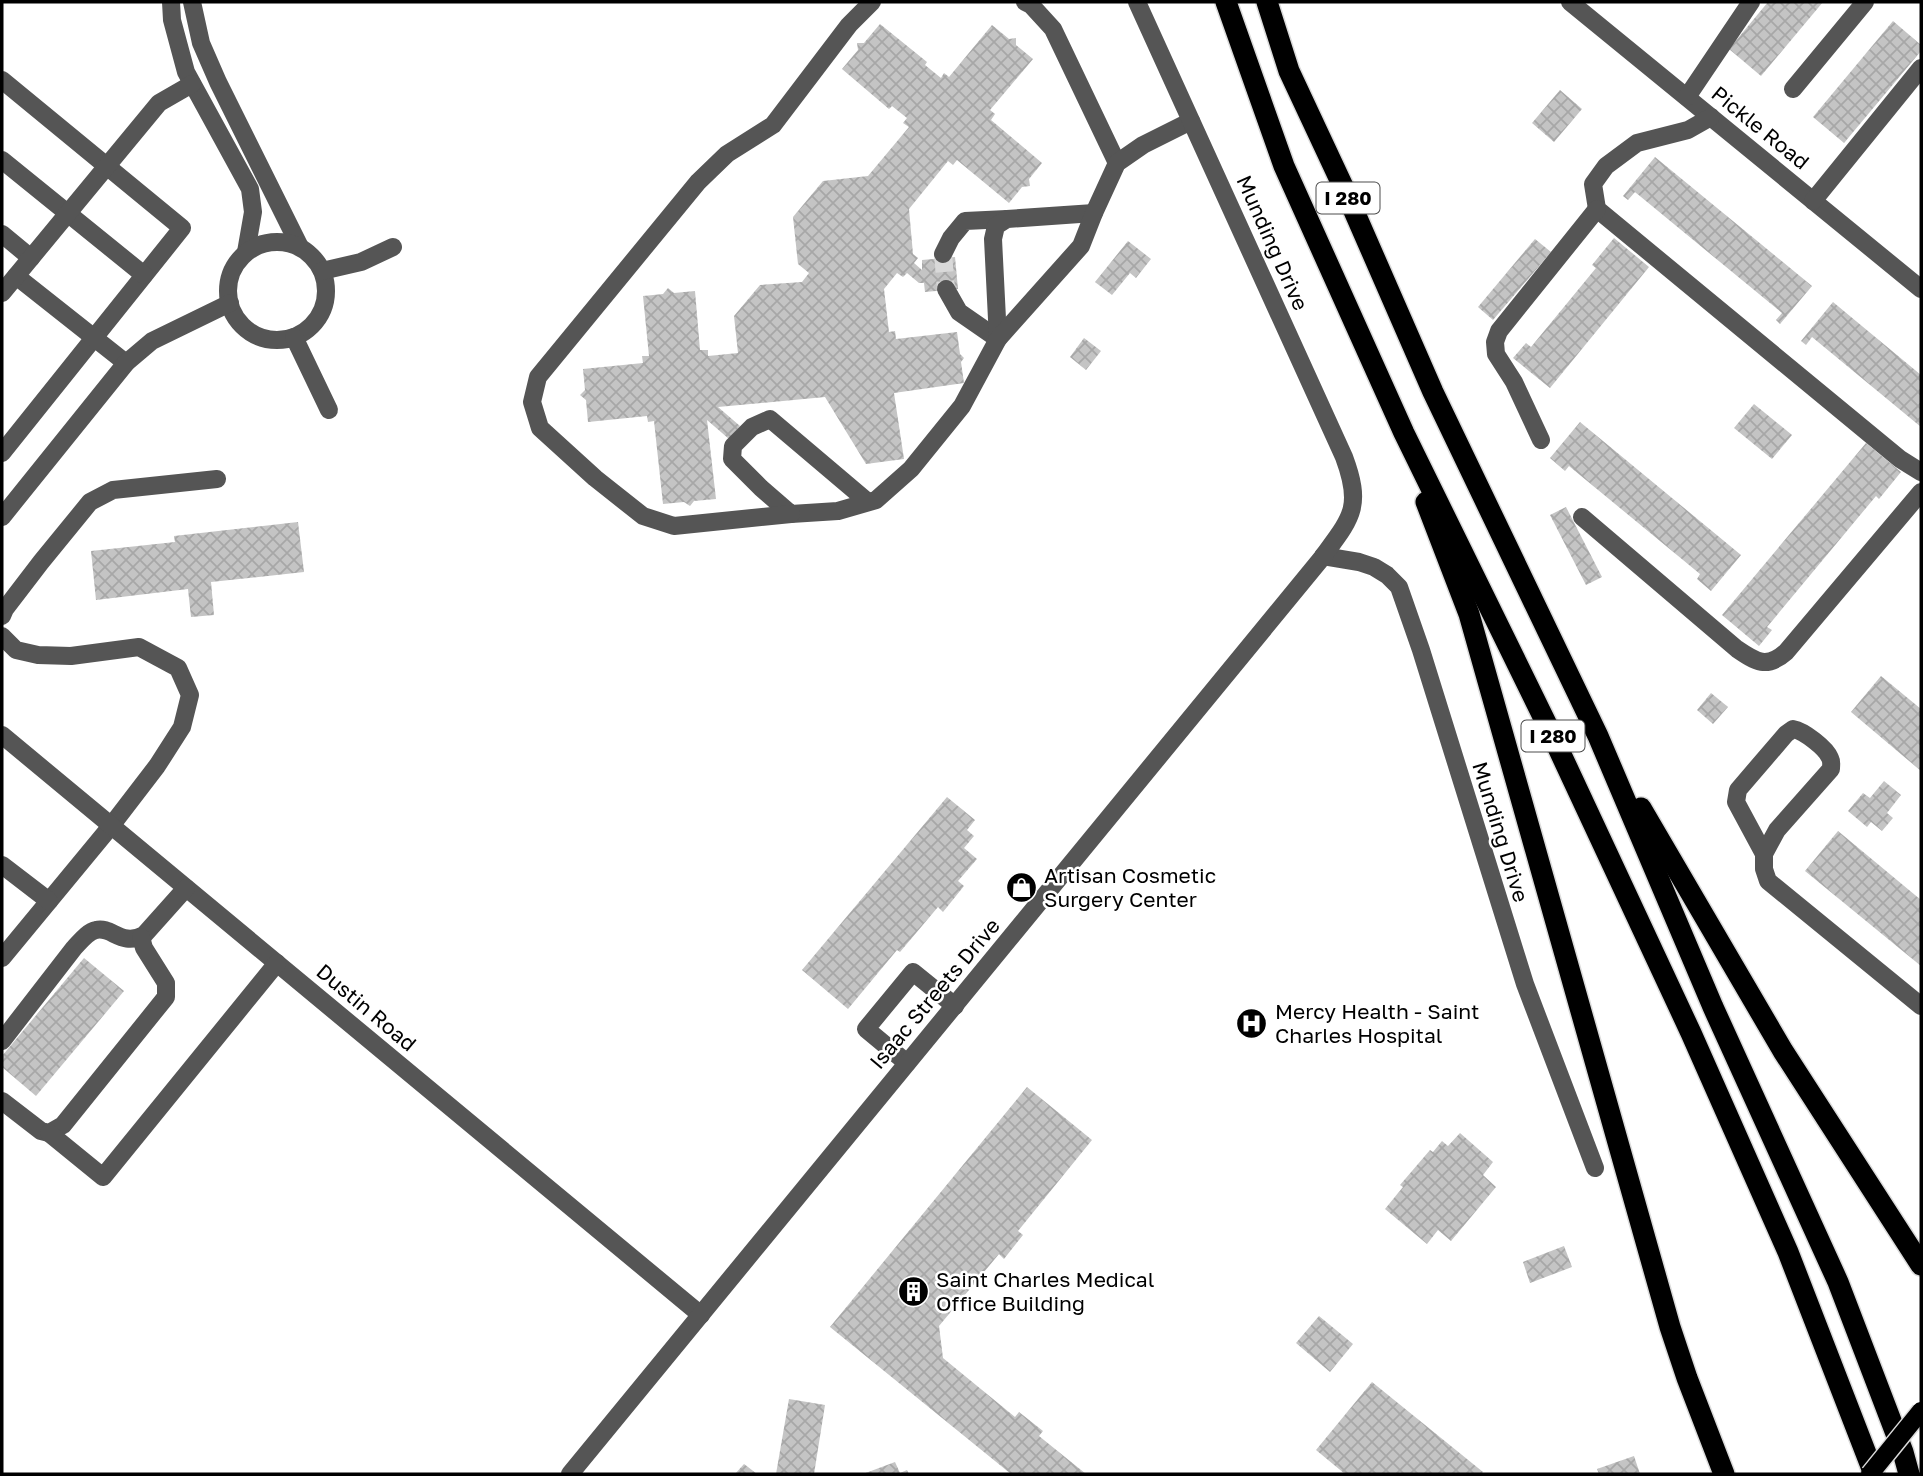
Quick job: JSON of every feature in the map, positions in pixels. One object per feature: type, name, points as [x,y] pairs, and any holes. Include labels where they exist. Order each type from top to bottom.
[{"type":"highway","name":"I 280","points":[[1226,2],[1284,166],[1404,433],[1552,735],[1691,1033],[1788,1252],[1872,1474]]},
{"type":"highway","name":"I 280","points":[[1267,2],[1289,71],[1347,195],[1433,392],[1598,736],[1713,1007],[1838,1282],[1909,1474]]},
{"type":"highway","points":[[1404,433],[1432,523],[1469,614],[1670,1327],[1724,1474]]},
{"type":"highway","points":[[1598,736],[1783,1052],[1921,1265]]},
{"type":"main road","points":[[1872,1474],[1921,1411]]},
{"type":"street","points":[[171,2],[172,20],[186,72],[250,189],[253,212],[246,252]]},
{"type":"street","points":[[192,2],[201,43],[218,82],[300,247]]},
{"type":"street","points":[[872,2],[849,25],[773,125],[727,154],[698,182],[538,377],[532,402],[540,428],[594,478],[643,516],[674,526],[838,511],[876,500],[911,468],[962,406],[998,339],[1081,246],[1117,163],[1143,145],[1191,121]]},
{"type":"street","points":[[1025,2],[1053,29],[1117,163]]},
{"type":"street","name":"Munding Drive","points":[[1137,2],[1344,457],[1350,474],[1354,506]]},
{"type":"street","name":"Pickle Road","points":[[1570,2],[1921,289]]},
{"type":"street","points":[[1687,97],[1751,2]]},
{"type":"street","points":[[1793,89],[1864,2]]},
{"type":"street","points":[[1814,201],[1921,68]]},
{"type":"street","points":[[2,80],[182,228],[2,453]]},
{"type":"street","points":[[2,293],[159,103],[192,84]]},
{"type":"street","points":[[1711,117],[1688,130],[1637,143],[1606,166],[1593,184],[1597,209],[1900,459],[1921,472]]},
{"type":"street","points":[[2,160],[144,275]]},
{"type":"street","points":[[1541,440],[1514,382],[1499,360],[1495,348],[1496,337],[1597,209]]},
{"type":"street","points":[[943,254],[951,238],[965,221],[1094,212]]},
{"type":"street","points":[[998,339],[993,239],[996,226],[1007,219]]},
{"type":"street","points":[[2,234],[31,258]]},
{"type":"street","points":[[285,242],[300,247],[313,257],[322,271],[326,286],[325,303],[319,318],[308,329],[294,337],[278,340],[262,337],[248,330],[237,318],[230,303],[228,287],[232,271],[246,252],[261,244],[285,242]]},
{"type":"street","points":[[322,271],[361,262],[393,247]]},
{"type":"street","points":[[16,276],[126,363]]},
{"type":"street","points":[[946,289],[959,312],[998,339]]},
{"type":"street","points":[[2,517],[126,363],[152,341],[230,303]]},
{"type":"street","points":[[294,337],[329,410]]},
{"type":"street","points":[[791,514],[732,459],[733,446],[752,427],[770,419],[869,502]]},
{"type":"street","points":[[2,616],[41,562],[90,502],[113,490],[217,479]]},
{"type":"street","points":[[1582,517],[1737,649],[1750,658],[1765,663],[1779,658],[1794,643],[1921,492]]},
{"type":"street","name":"Isaac Streets Drive","points":[[570,1474],[1323,556],[1348,520],[1354,506]]},
{"type":"street","name":"Munding Drive","points":[[1323,556],[1374,567],[1399,586],[1525,984],[1595,1168]]},
{"type":"street","points":[[2,636],[16,650],[38,655],[71,656],[139,647],[178,668],[190,695],[182,727],[158,766],[4,953]]},
{"type":"street","points":[[1764,854],[1777,830],[1831,769],[1832,761],[1828,753],[1802,731],[1793,729],[1786,734],[1738,790],[1736,802],[1764,854],[1764,869],[1768,881],[1921,1006]]},
{"type":"street","name":"Dustin Road","points":[[2,735],[701,1315]]},
{"type":"street","points":[[2,864],[49,901]]},
{"type":"street","points":[[2,1041],[74,948],[88,934],[102,930],[122,939],[141,936],[186,888]]},
{"type":"street","points":[[49,1133],[63,1125],[166,997],[166,983],[144,948],[141,936]]},
{"type":"street","points":[[2,1101],[41,1131],[49,1133],[103,1177],[277,964]]},
{"type":"street","points":[[907,1063],[866,1029],[897,990],[913,971],[955,1006]]},
{"type":"building","points":[[1768,2],[1823,2],[1761,76],[1729,49]]},
{"type":"building","points":[[1893,21],[1921,45],[1921,51],[1844,143],[1813,117]]},
{"type":"building","points":[[880,24],[927,62],[925,65],[941,78],[944,73],[949,77],[992,25],[1009,39],[1016,38],[1016,45],[1033,59],[990,110],[995,114],[991,120],[1042,163],[1029,179],[1030,186],[1022,187],[1009,203],[957,160],[953,165],[948,161],[909,209],[913,254],[918,258],[914,263],[922,270],[922,260],[955,257],[958,289],[925,292],[924,283],[919,283],[907,273],[903,277],[897,273],[884,289],[889,332],[895,331],[896,339],[957,332],[960,354],[964,358],[961,362],[964,383],[894,393],[904,459],[866,464],[825,397],[718,407],[740,426],[729,439],[707,420],[716,499],[694,501],[690,506],[684,502],[663,504],[654,421],[648,422],[647,416],[588,422],[586,400],[580,395],[585,390],[583,369],[643,363],[642,356],[649,356],[643,296],[663,294],[668,288],[674,293],[695,291],[700,350],[708,350],[708,356],[738,353],[734,316],[760,285],[802,282],[809,273],[798,264],[793,217],[823,181],[868,176],[909,127],[903,123],[907,118],[892,106],[889,109],[842,69],[858,50],[857,43],[864,43]]},
{"type":"building","points":[[1560,90],[1582,109],[1554,142],[1532,123]]},
{"type":"building","points":[[1655,157],[1812,286],[1780,324],[1776,320],[1782,313],[1635,192],[1628,200],[1623,196]]},
{"type":"building","points":[[1614,238],[1649,267],[1550,388],[1513,358],[1526,343],[1531,347],[1596,268],[1592,265]]},
{"type":"building","points":[[1535,239],[1551,252],[1493,320],[1478,307]]},
{"type":"building","points":[[1128,241],[1151,259],[1136,278],[1130,273],[1112,295],[1095,282]]},
{"type":"building","points":[[1833,302],[1921,375],[1921,427],[1812,337],[1806,345],[1801,341]]},
{"type":"building","points":[[1084,338],[1101,351],[1086,370],[1070,357]]},
{"type":"building","points":[[1754,404],[1792,435],[1772,459],[1734,428]]},
{"type":"building","points":[[1580,422],[1741,555],[1711,591],[1697,579],[1700,574],[1569,466],[1565,471],[1550,458]]},
{"type":"building","points":[[1866,443],[1901,472],[1879,499],[1876,496],[1767,627],[1772,630],[1759,646],[1722,615]]},
{"type":"building","points":[[1566,507],[1602,577],[1586,585],[1550,515]]},
{"type":"building","points":[[298,522],[304,572],[211,582],[214,615],[191,617],[188,589],[96,600],[91,551],[175,542],[174,536]]},
{"type":"building","points":[[1881,676],[1921,709],[1921,771],[1851,712]]},
{"type":"building","points":[[1711,693],[1728,707],[1713,724],[1697,710]]},
{"type":"building","points":[[1884,781],[1901,795],[1887,813],[1893,818],[1882,831],[1871,822],[1867,827],[1848,811],[1863,793],[1870,798]]},
{"type":"building","points":[[947,797],[975,820],[967,830],[974,836],[964,848],[977,859],[958,881],[964,886],[943,912],[938,907],[900,952],[897,950],[848,1009],[802,970]]},
{"type":"building","points":[[1838,831],[1921,900],[1921,966],[1805,871]]},
{"type":"building","points":[[84,958],[124,991],[36,1096],[2,1067],[2,1056]]},
{"type":"building","name":"Saint Charles Medical Office Building","points":[[1027,1087],[1092,1140],[1018,1231],[1023,1235],[1004,1259],[999,1254],[939,1326],[943,1358],[1015,1417],[1019,1412],[1043,1431],[1039,1436],[1086,1474],[1011,1474],[830,1327]]},
{"type":"building","points":[[1460,1133],[1493,1162],[1483,1175],[1496,1187],[1451,1241],[1438,1230],[1427,1244],[1385,1209],[1403,1187],[1400,1185],[1430,1150],[1433,1152],[1442,1141],[1448,1146]]},
{"type":"building","points":[[1564,1246],[1572,1267],[1530,1283],[1523,1262]]},
{"type":"building","points":[[1319,1316],[1353,1344],[1330,1372],[1296,1343]]},
{"type":"building","points":[[1372,1382],[1483,1472],[1345,1474],[1316,1450]]},
{"type":"building","points":[[789,1399],[825,1405],[814,1474],[776,1474]]},
{"type":"building","points":[[1634,1456],[1640,1474],[1599,1474],[1597,1469]]},
{"type":"building","points":[[895,1462],[900,1473],[907,1470],[909,1474],[863,1474]]},
{"type":"building","points":[[744,1464],[748,1467],[757,1474],[735,1474]]},
{"type":"tunnel","points":[[943,254],[946,289]]},
{"type":"place","name":"Artisan Cosmetic Surgery Center","points":[[1021,888]]},
{"type":"place","name":"Mercy Health - Saint Charles Hospital","points":[[1252,1024]]},
{"type":"place","name":"Saint Charles Medical Office Building","points":[[913,1292]]}]
